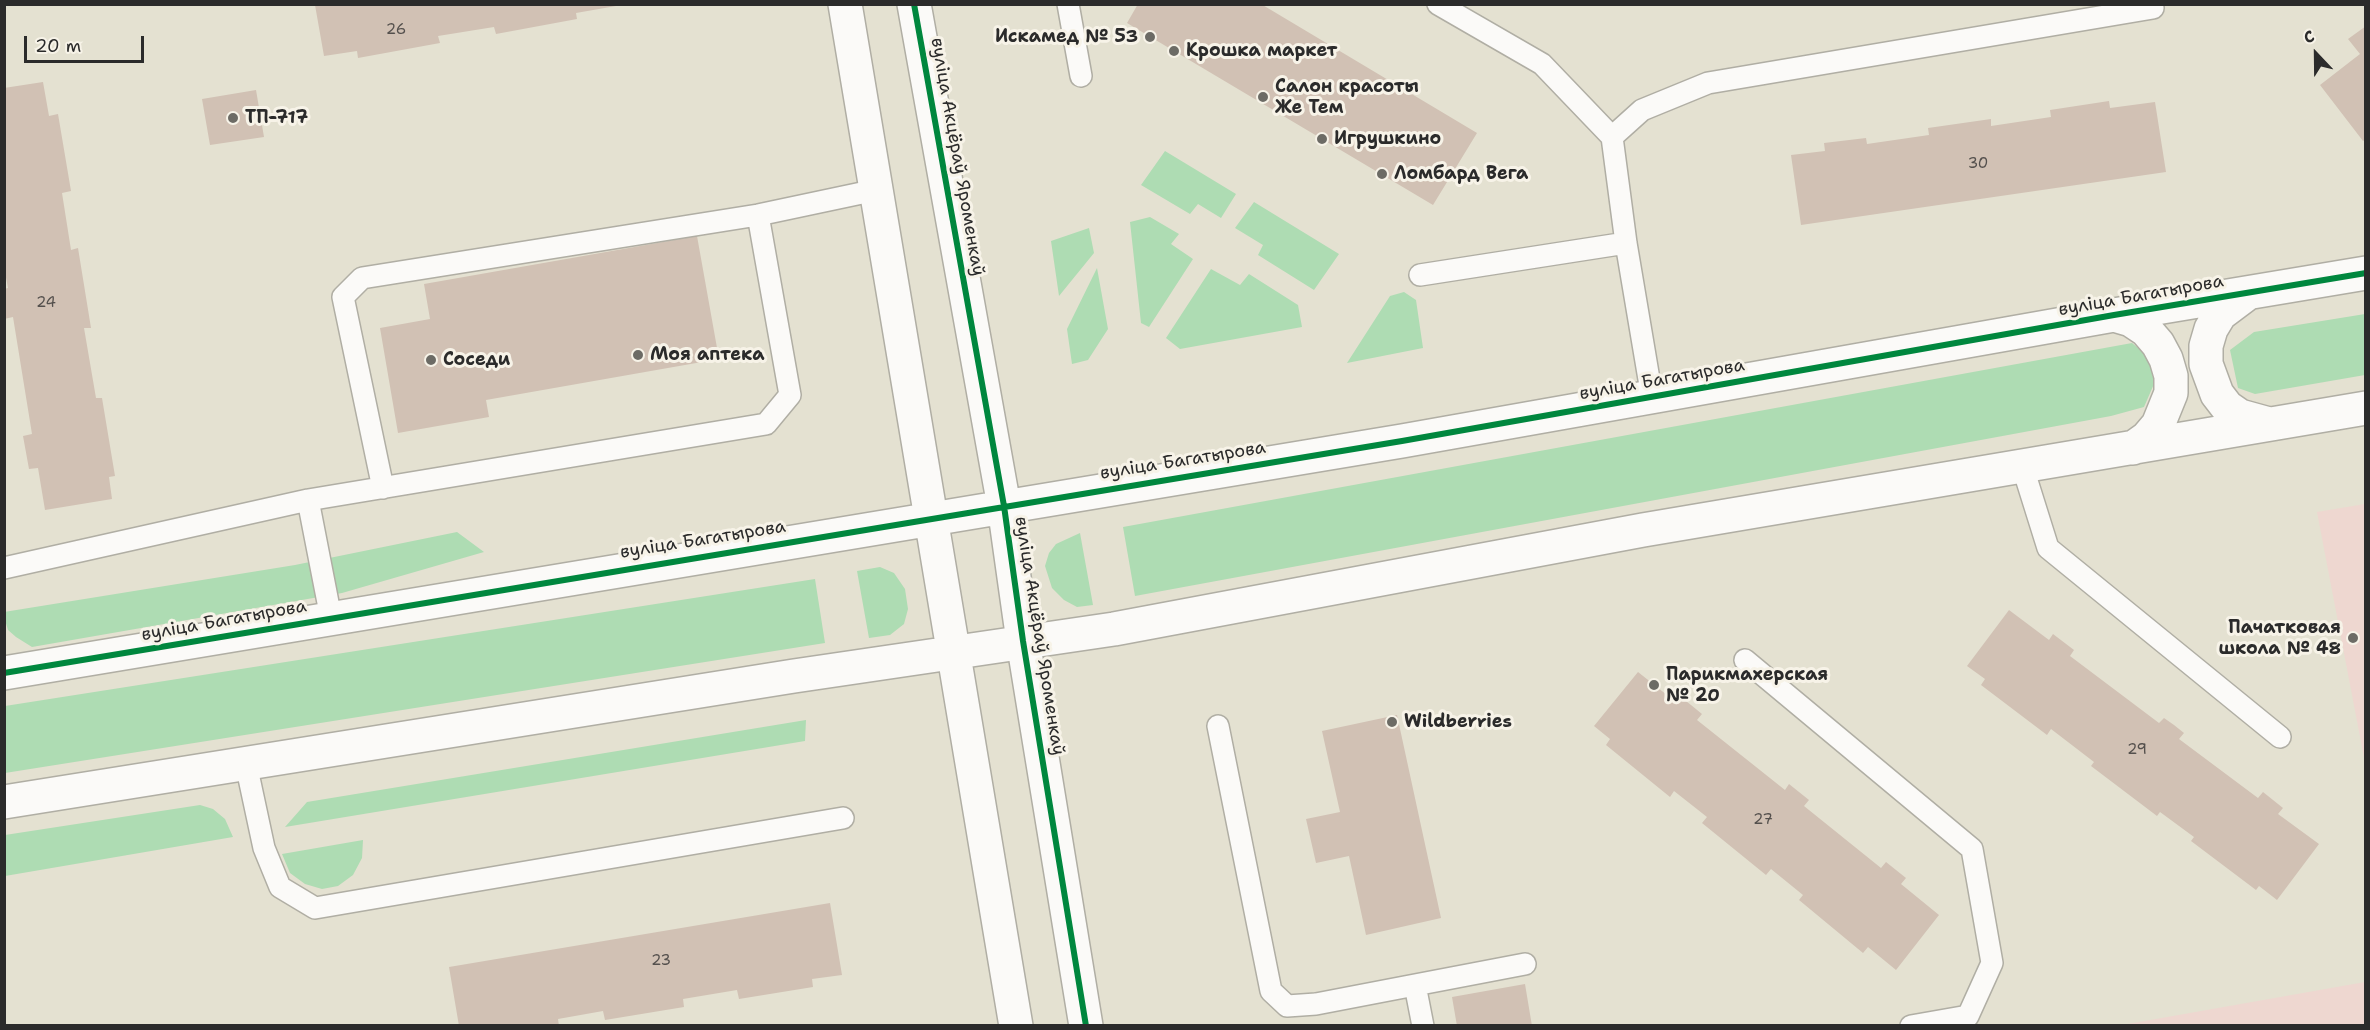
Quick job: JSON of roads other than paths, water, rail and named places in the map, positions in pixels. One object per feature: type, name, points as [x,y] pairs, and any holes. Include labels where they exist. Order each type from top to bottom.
[{"type":"street","points":[[845,4],[929,518],[954,652],[1016,1026]]},
{"type":"street","name":"вуліца Акцёраў Яроменкаў","points":[[914,4],[1004,506],[1023,641],[1086,1026]]},
{"type":"street","name":"вуліца Багатырова","points":[[4,673],[1652,397],[2366,273]]},
{"type":"street","points":[[2248,293],[2220,314],[2211,329],[2206,346],[2206,364],[2217,394],[2227,407],[2248,419],[2271,424]]},
{"type":"street","points":[[2114,315],[2131,320],[2146,330],[2158,344],[2171,376],[2171,393],[2162,417],[2147,438],[2133,448]]},
{"type":"street","points":[[4,802],[1023,641],[1114,629],[1643,530],[2366,408]]},
{"type":"lane","points":[[1068,4],[1081,76]]},
{"type":"lane","points":[[1438,4],[1542,64],[1612,137],[1626,243],[1652,397]]},
{"type":"lane","points":[[1612,137],[1642,110],[1708,83],[2153,8]]},
{"type":"lane","points":[[383,488],[343,297],[362,278],[758,215],[876,190]]},
{"type":"lane","points":[[4,568],[308,500],[766,424],[790,395],[758,215]]},
{"type":"lane","points":[[1420,275],[1626,243]]},
{"type":"lane","points":[[2022,465],[2048,548],[2280,737]]},
{"type":"lane","points":[[308,500],[331,618]]},
{"type":"lane","points":[[1744,660],[1972,849],[1992,963],[1968,1016],[1911,1026]]},
{"type":"lane","points":[[1218,726],[1271,990],[1287,1006],[1316,1004],[1525,964]]},
{"type":"lane","points":[[246,764],[264,848],[280,887],[315,908],[843,818]]},
{"type":"lane","points":[[1415,986],[1423,1026]]},
{"type":"place","name":"Искамед № 53","points":[[1150,37]]},
{"type":"place","name":"Крошка маркет","points":[[1174,51]]},
{"type":"place","name":"Салон красоты Же Тем","points":[[1263,97]]},
{"type":"place","name":"ТП-717","points":[[233,118]]},
{"type":"place","name":"Игрушкино","points":[[1322,139]]},
{"type":"place","name":"Ломбард Вега","points":[[1382,174]]},
{"type":"place","name":"Моя аптека","points":[[638,355]]},
{"type":"place","name":"Соседи","points":[[431,360]]},
{"type":"place","name":"Пачатковая школа № 48","points":[[2353,638]]},
{"type":"place","name":"Парикмахерская № 20","points":[[1654,685]]},
{"type":"place","name":"Wildberries","points":[[1392,722]]}]
